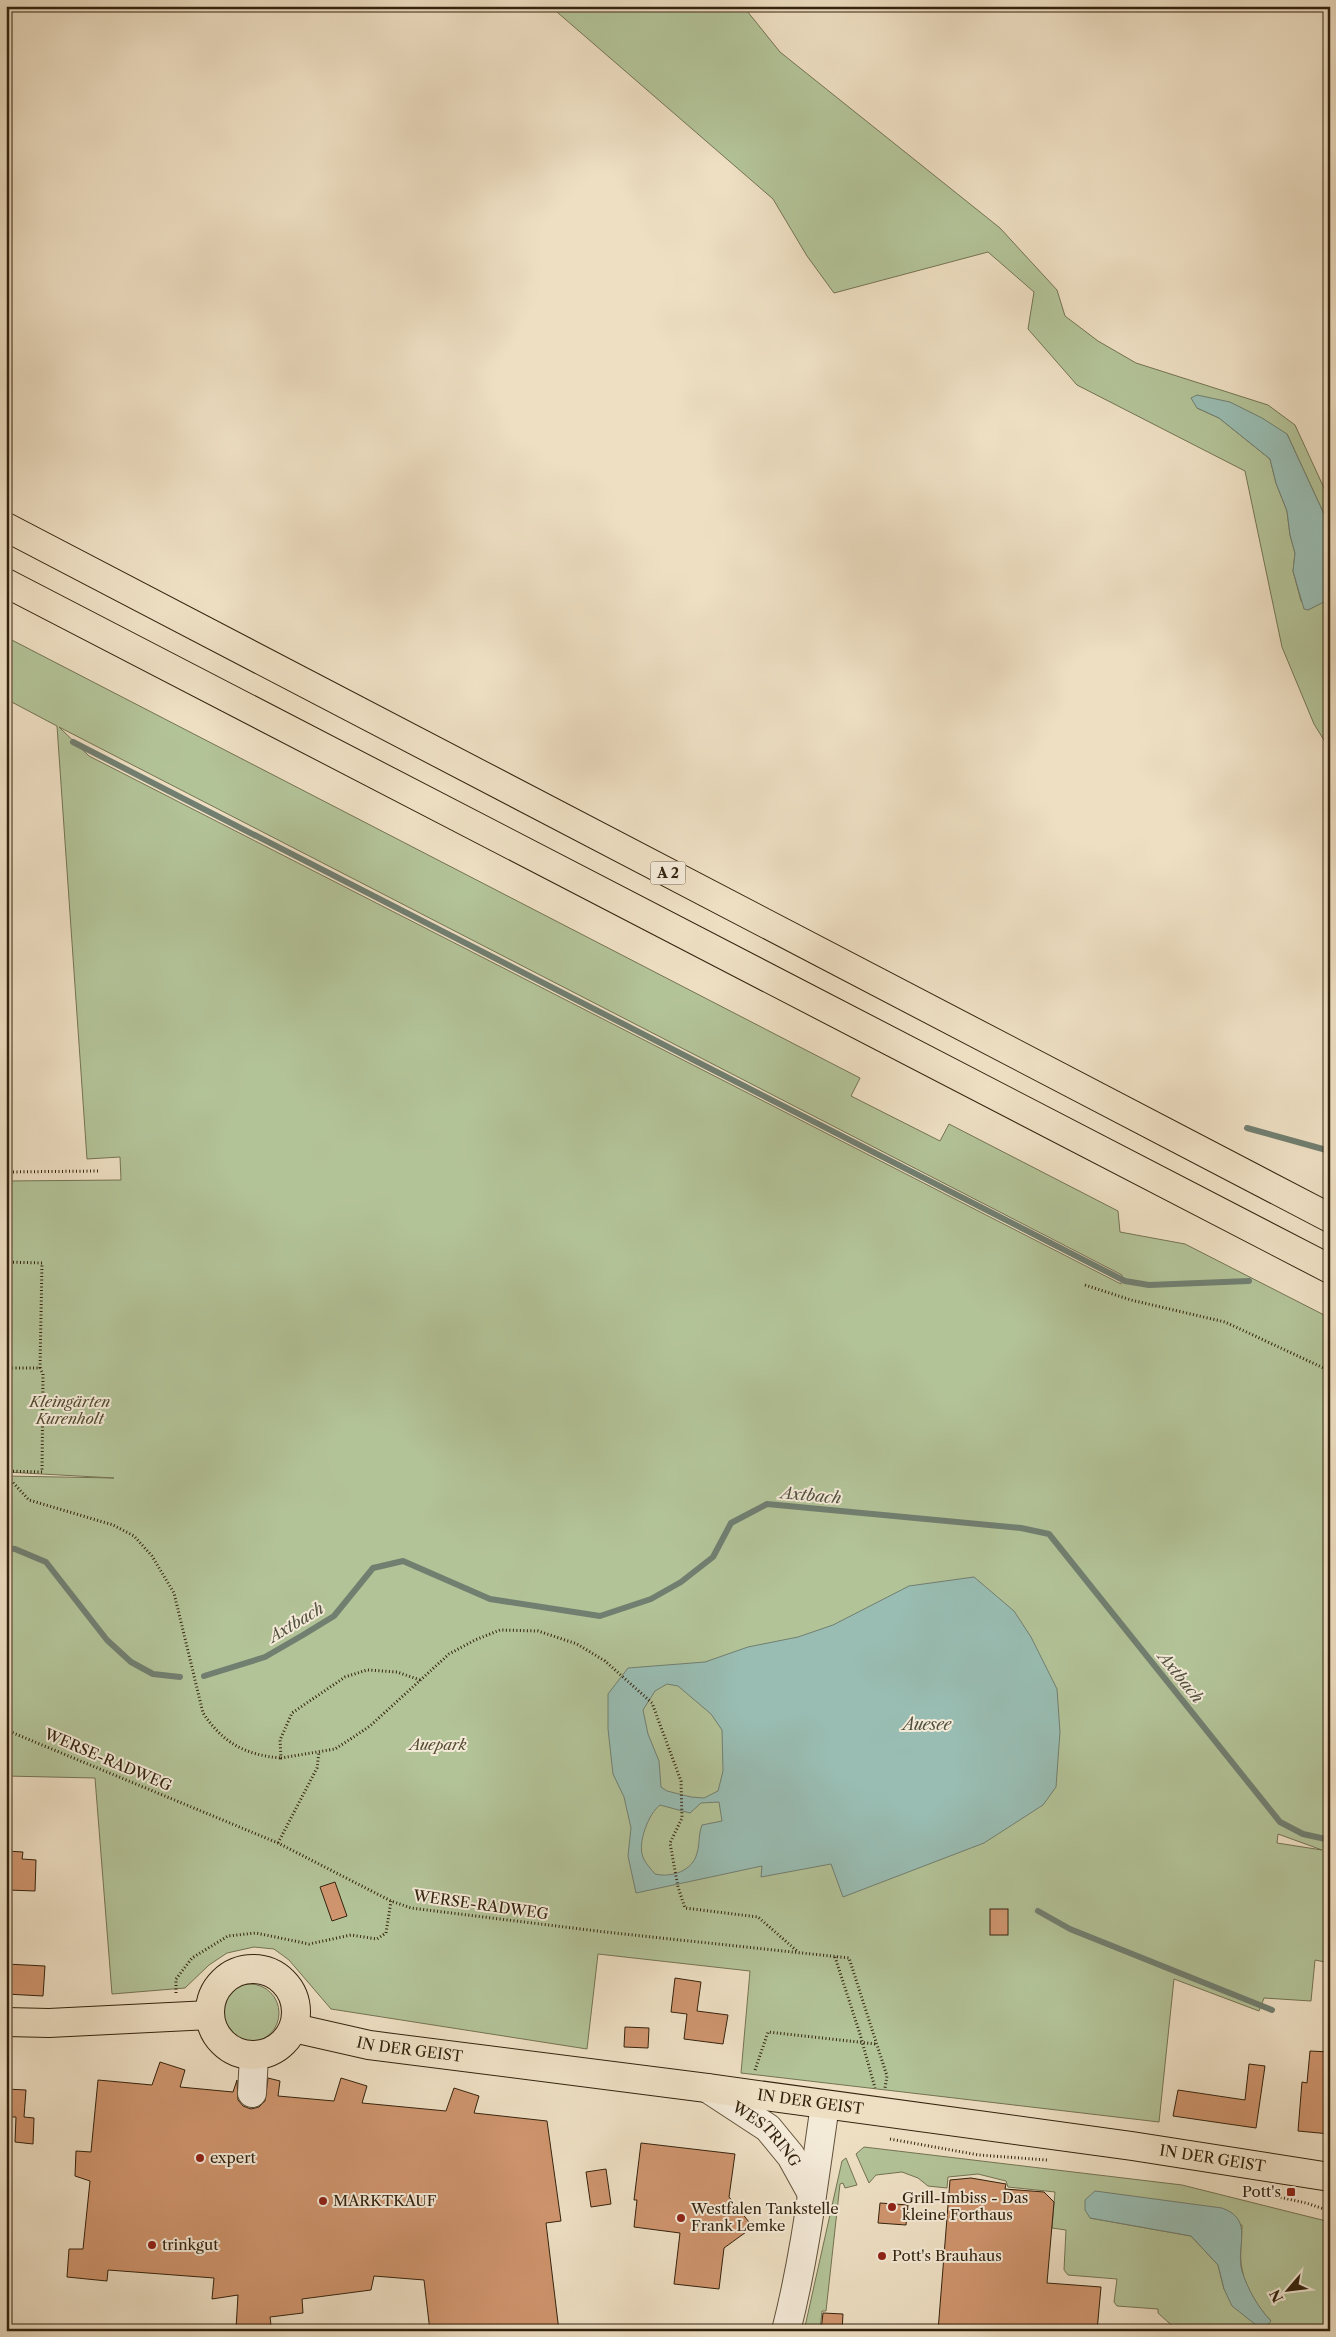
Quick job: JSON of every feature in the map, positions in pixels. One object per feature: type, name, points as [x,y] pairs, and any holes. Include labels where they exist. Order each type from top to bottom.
[{"type":"main road","name":"A 2","points":[[6,527],[1330,1218]]},
{"type":"main road","points":[[6,582],[1330,1269]]},
{"type":"main road","points":[[254,1969],[276,1976],[286,1983],[296,2005],[294,2028],[287,2040],[278,2048],[266,2054],[254,2056],[241,2054],[229,2049],[219,2040],[212,2028],[210,2004],[221,1983],[236,1973],[254,1969]]},
{"type":"main road","points":[[6,2022],[49,2023],[210,2016]]},
{"type":"main road","name":"IN DER GEIST","points":[[294,2028],[369,2045],[825,2105],[881,2097],[1132,2146],[1329,2177]]},
{"type":"street","points":[[252,2094],[254,2056]]},
{"type":"street","name":"WESTRING","points":[[707,2088],[768,2128],[791,2156],[812,2194]]},
{"type":"street","name":"WESTRING","points":[[786,2331],[794,2301],[825,2105]]},
{"type":"path","points":[[6,1172],[99,1170]]},
{"type":"path","points":[[6,1262],[42,1263],[40,1368],[43,1374],[42,1472],[6,1471]]},
{"type":"path","points":[[1085,1285],[1131,1300],[1225,1322],[1330,1372]]},
{"type":"path","points":[[6,1368],[40,1368]]},
{"type":"path","points":[[6,1475],[29,1500],[113,1525],[134,1536],[152,1556],[174,1592],[203,1713],[214,1729],[226,1740],[263,1757],[281,1758],[335,1749],[370,1726],[449,1654],[475,1640],[500,1630],[538,1631],[577,1644],[605,1661],[652,1703],[681,1781],[682,1818],[670,1843],[678,1887],[685,1908],[758,1917],[798,1951]]},
{"type":"path","points":[[281,1758],[280,1740],[292,1713],[345,1677],[367,1670],[397,1672],[420,1680]]},
{"type":"path","name":"WERSE-RADWEG","points":[[6,1730],[278,1843],[391,1900],[411,1908],[605,1932],[798,1951],[849,1958],[886,2076],[881,2097]]},
{"type":"path","points":[[278,1843],[318,1768],[319,1752]]},
{"type":"path","points":[[175,2018],[176,1979],[192,1958],[228,1936],[256,1933],[310,1944],[351,1934],[377,1939],[386,1933],[391,1900]]},
{"type":"path","points":[[835,1956],[881,2097],[880,2137],[979,2156],[1055,2161]]},
{"type":"path","points":[[764,2072],[754,2070],[768,2032],[876,2044]]},
{"type":"path","points":[[866,2088],[881,2097]]},
{"type":"path","points":[[1240,2189],[1306,2203],[1330,2211]]},
{"type":"path","points":[[6,2310],[12,2331]]},
{"type":"green space","points":[[550,6],[743,6],[780,52],[1000,228],[1057,290],[1065,316],[1098,341],[1136,363],[1268,405],[1295,425],[1330,501],[1330,527],[1287,434],[1197,408],[1219,418],[1270,459],[1276,483],[1287,511],[1290,535],[1295,553],[1293,571],[1301,601],[1308,610],[1330,598],[1330,750],[1314,724],[1282,647],[1245,471],[1077,385],[1028,329],[1034,292],[988,252],[834,293],[807,256],[773,199]]},
{"type":"green space","points":[[6,637],[860,1078],[851,1096],[940,1141],[949,1124],[1118,1211],[1120,1232],[1185,1244],[1330,1318],[1330,1963],[1315,1960],[1311,2001],[1264,1998],[1259,2011],[1174,1979],[1159,2122],[741,2073],[750,1971],[598,1954],[587,2049],[331,2009],[289,1960],[274,1949],[254,1947],[227,1953],[209,1965],[185,1988],[112,1994],[95,1778],[6,1776],[6,1476],[114,1478],[6,1472],[6,1181],[121,1180],[120,1157],[87,1159],[57,726],[6,699]],"holes":[[[59,727],[1122,1275],[1121,1284],[89,756]],[[1278,1834],[1322,1850],[1277,1843]]]},
{"type":"green space","points":[[244,1984],[256,1984],[271,1992],[279,2007],[279,2019],[271,2034],[256,2042],[244,2042],[229,2034],[221,2019],[221,2007],[229,1992]]},
{"type":"green space","points":[[864,2147],[1182,2185],[1330,2222],[1330,2331],[1178,2331],[1158,2313],[1158,2309],[1117,2306],[1114,2302],[1117,2279],[1068,2275],[1064,2270],[1066,2230],[1052,2228],[1055,2192],[1008,2187],[1006,2181],[978,2174],[948,2177],[947,2188],[928,2186],[918,2178],[902,2172],[876,2175],[869,2183],[856,2154]],"holes":[[[1090,2218],[1242,2225],[1241,2264],[1246,2283],[1261,2310],[1271,2321],[1224,2289],[1218,2265],[1191,2236]]]},
{"type":"green space","points":[[846,2158],[857,2185],[845,2188],[843,2183],[840,2184],[826,2311],[822,2311],[820,2331],[804,2331],[842,2161]]},
{"type":"water","points":[[1197,395],[1230,402],[1262,418],[1287,434],[1330,527],[1330,598],[1328,600],[1308,610],[1304,609],[1293,571],[1295,553],[1290,535],[1287,511],[1276,483],[1270,459],[1219,418],[1197,408],[1191,398]]},
{"type":"water","name":"Auesee","points":[[974,1577],[1014,1611],[1031,1637],[1057,1689],[1060,1732],[1056,1787],[1043,1805],[984,1843],[843,1897],[831,1864],[761,1877],[762,1866],[636,1893],[628,1856],[631,1828],[624,1797],[613,1774],[608,1729],[608,1694],[628,1668],[705,1662],[748,1647],[798,1637],[833,1625],[909,1586]],"holes":[[[667,1684],[678,1686],[711,1714],[722,1730],[723,1771],[718,1791],[704,1798],[667,1791],[661,1787],[659,1761],[648,1734],[643,1710],[655,1691]],[[719,1802],[722,1821],[702,1825],[697,1853],[691,1864],[686,1869],[674,1874],[655,1874],[644,1859],[642,1844],[648,1821],[656,1809],[660,1805],[690,1813],[701,1803]]]},
{"type":"water","points":[[1095,2191],[1222,2208],[1232,2213],[1238,2219],[1241,2227],[1240,2262],[1244,2278],[1254,2298],[1271,2321],[1265,2328],[1256,2325],[1232,2306],[1224,2289],[1218,2265],[1191,2236],[1090,2218],[1085,2210],[1085,2200]]},
{"type":"building","points":[[6,1851],[23,1852],[22,1859],[36,1860],[35,1891],[8,1890]]},
{"type":"building","points":[[335,1882],[347,1916],[332,1921],[320,1887]]},
{"type":"building","points":[[990,1909],[1008,1909],[1008,1935],[990,1935]]},
{"type":"building","points":[[6,1964],[45,1966],[43,1996],[6,1994]]},
{"type":"building","points":[[675,1978],[701,1982],[697,2011],[728,2015],[723,2044],[684,2039],[687,2014],[671,2012]]},
{"type":"building","points":[[625,2027],[649,2028],[648,2048],[624,2047]]},
{"type":"building","points":[[1310,2051],[1330,2052],[1330,2134],[1298,2131],[1302,2082],[1307,2083]]},
{"type":"building","name":"MARKTKAUF","points":[[160,2062],[185,2070],[180,2087],[233,2092],[237,2080],[238,2100],[243,2106],[251,2109],[259,2107],[265,2101],[268,2078],[280,2081],[278,2096],[334,2101],[341,2078],[367,2086],[362,2103],[446,2111],[454,2088],[479,2096],[474,2113],[547,2121],[561,2221],[546,2223],[559,2331],[430,2331],[424,2280],[374,2276],[371,2290],[302,2299],[303,2313],[270,2317],[271,2325],[236,2329],[238,2295],[212,2299],[214,2278],[108,2270],[107,2281],[67,2277],[69,2249],[83,2249],[90,2181],[75,2176],[76,2151],[91,2152],[98,2080],[152,2085]]},
{"type":"building","points":[[1249,2064],[1265,2066],[1256,2128],[1173,2116],[1178,2090],[1245,2100]]},
{"type":"building","points":[[6,2089],[26,2090],[24,2117],[34,2118],[33,2144],[15,2142],[16,2117],[6,2117]]},
{"type":"building","points":[[641,2143],[735,2154],[729,2197],[753,2227],[724,2248],[719,2289],[674,2284],[680,2233],[634,2227],[637,2200],[634,2200]]},
{"type":"building","points":[[606,2169],[611,2204],[591,2207],[586,2172]]},
{"type":"building","points":[[971,2178],[1006,2184],[1005,2189],[1044,2192],[1054,2202],[1047,2283],[1101,2287],[1097,2331],[938,2331],[950,2180]]},
{"type":"building","points":[[880,2203],[908,2205],[906,2225],[878,2223]]},
{"type":"building","points":[[823,2313],[843,2314],[842,2331],[821,2331]]},
{"type":"waterway","points":[[73,742],[1125,1281],[1149,1285],[1249,1281]]},
{"type":"waterway","points":[[1247,1128],[1330,1151]]},
{"type":"waterway","name":"Axtbach","points":[[204,1676],[265,1657],[334,1616],[373,1568],[403,1561],[490,1599],[600,1616],[651,1599],[681,1582],[713,1557],[731,1523],[767,1504],[1021,1528],[1049,1534],[1280,1822],[1303,1834],[1330,1840]]},
{"type":"waterway","name":"Axtbach","points":[[6,1548],[15,1549],[46,1562],[107,1640],[131,1662],[153,1674],[180,1677]]},
{"type":"waterway","points":[[1038,1911],[1070,1929],[1272,2010]]},
{"type":"place","name":"expert","points":[[200,2158]]},
{"type":"place","name":"Pott's","points":[[1291,2192]]},
{"type":"place","name":"MARKTKAUF","points":[[323,2201]]},
{"type":"place","name":"Grill-Imbiss - Das kleine Forthaus","points":[[892,2207]]},
{"type":"place","name":"Westfalen Tankstelle Frank Lemke","points":[[681,2218]]},
{"type":"place","name":"trinkgut","points":[[152,2245]]},
{"type":"place","name":"Pott's Brauhaus","points":[[882,2256]]},
{"type":"park label","name":"Kleingärten Kurenholt","points":[[70,1410]]},
{"type":"park label","name":"Auepark","points":[[438,1745]]}]
